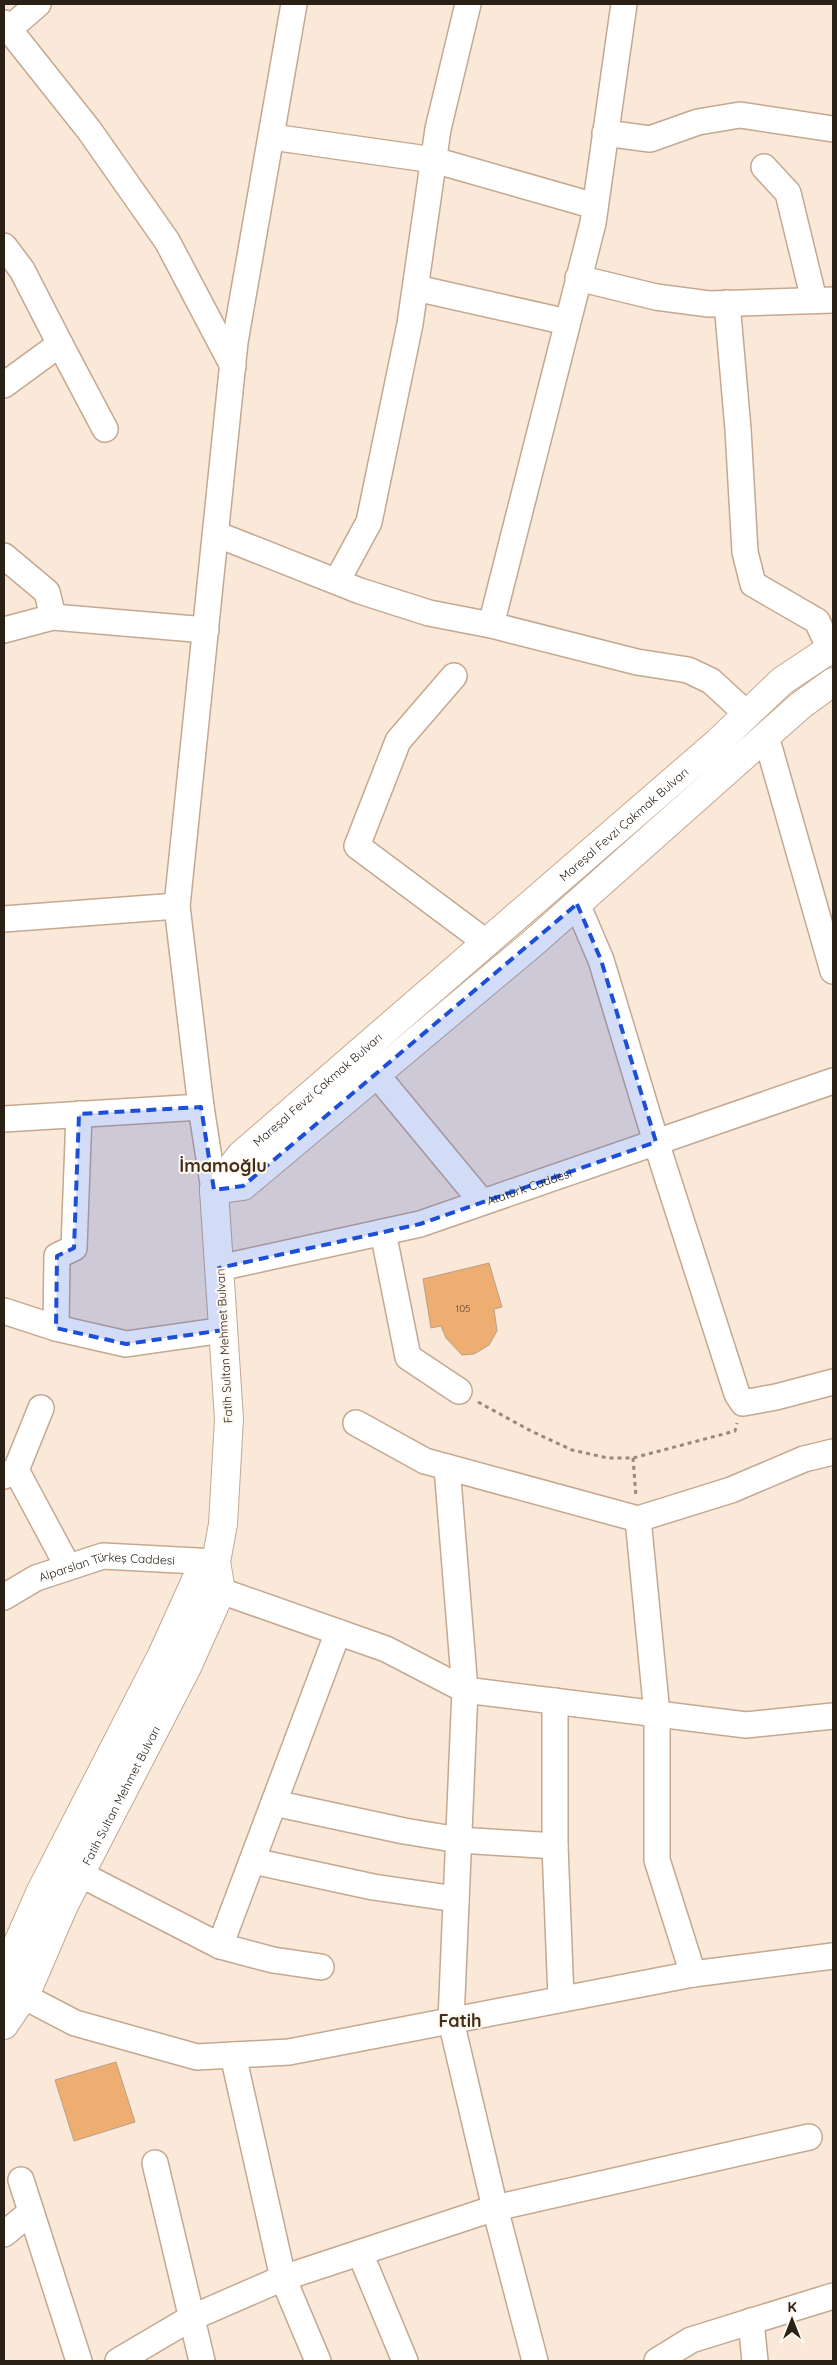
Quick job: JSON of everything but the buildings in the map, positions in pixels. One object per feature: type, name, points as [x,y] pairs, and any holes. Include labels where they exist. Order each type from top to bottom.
[{"type":"main road","name":"Mareşal Fevzi Çakmak Bulvarı","points":[[214,1190],[241,1155],[487,943],[748,714],[782,681],[832,648]]},
{"type":"main road","name":"Mareşal Fevzi Çakmak Bulvarı","points":[[214,1190],[243,1186],[578,904],[801,705],[833,682]]},
{"type":"main road","name":"Fatih Sultan Mehmet Bulvarı","points":[[4,2025],[13,1991],[80,1874],[187,1667],[221,1590],[216,1562],[223,1524],[229,1419],[214,1190]]},
{"type":"main road","points":[[4,1975],[40,1893],[162,1655],[196,1580],[216,1562]]},
{"type":"street","points":[[38,4],[6,26],[89,130],[167,241],[233,366]]},
{"type":"street","points":[[214,1190],[201,1107],[177,906],[235,342],[294,4]]},
{"type":"street","points":[[336,582],[369,522],[410,324],[438,129],[468,4]]},
{"type":"street","points":[[491,624],[595,206],[624,4]]},
{"type":"street","points":[[605,133],[650,139],[698,122],[740,115],[833,129]]},
{"type":"street","points":[[272,137],[434,160],[595,206]]},
{"type":"street","points":[[578,278],[656,297],[709,304],[823,300],[788,193],[764,166]]},
{"type":"street","points":[[4,246],[22,270],[105,429]]},
{"type":"street","points":[[416,288],[567,322]]},
{"type":"street","points":[[727,303],[738,429],[745,552],[753,584],[817,621],[832,648]]},
{"type":"street","points":[[4,385],[60,344]]},
{"type":"street","points":[[216,534],[336,582],[429,613],[491,624],[637,662],[688,670],[711,681],[748,714]]},
{"type":"street","points":[[4,556],[47,592],[53,617]]},
{"type":"street","points":[[4,630],[53,617],[206,630]]},
{"type":"street","points":[[454,676],[398,741],[357,846],[487,943]]},
{"type":"street","points":[[766,736],[833,971]]},
{"type":"street","points":[[578,904],[601,960],[656,1142],[737,1394],[742,1403],[776,1397],[833,1382]]},
{"type":"street","points":[[4,919],[177,906]]},
{"type":"street","points":[[376,1074],[482,1202]]},
{"type":"street","name":"Atatürk Caddesi","points":[[219,1268],[420,1224],[833,1081]]},
{"type":"street","points":[[4,1119],[201,1107]]},
{"type":"street","points":[[56,1328],[57,1256],[74,1248],[79,1114]]},
{"type":"street","points":[[383,1232],[408,1358],[459,1392]]},
{"type":"street","points":[[4,1311],[56,1328],[126,1344],[225,1341]]},
{"type":"street","points":[[41,1408],[10,1473],[68,1567]]},
{"type":"street","points":[[356,1423],[425,1460],[638,1519],[731,1490],[804,1459],[833,1452]]},
{"type":"street","points":[[447,1467],[465,1690],[451,2021],[495,2208],[535,2361]]},
{"type":"street","points":[[638,1519],[657,1714],[657,1860],[693,1974]]},
{"type":"street","name":"Alparslan Türkeş Caddesi","points":[[4,1597],[36,1578],[103,1556],[216,1562]]},
{"type":"street","points":[[221,1590],[386,1649],[465,1690],[746,1725],[833,1716]]},
{"type":"street","points":[[220,1946],[338,1632]]},
{"type":"street","points":[[555,1701],[555,1846],[561,1998]]},
{"type":"street","points":[[274,1804],[404,1831],[459,1840],[555,1846]]},
{"type":"street","points":[[253,1861],[373,1887],[456,1900]]},
{"type":"street","points":[[80,1874],[220,1946],[272,1960],[321,1966]]},
{"type":"street","points":[[13,1991],[75,2023],[197,2057],[289,2052],[693,1974],[833,1956]]},
{"type":"street","points":[[233,2055],[283,2278],[318,2361]]},
{"type":"street","points":[[118,2361],[191,2318],[283,2278],[495,2208],[809,2137]]},
{"type":"street","points":[[155,2163],[202,2361]]},
{"type":"street","points":[[21,2180],[79,2361]]},
{"type":"street","points":[[4,2234],[31,2212]]},
{"type":"street","points":[[360,2253],[405,2361]]},
{"type":"street","points":[[657,2361],[691,2340],[833,2296]]},
{"type":"street","points":[[751,2322],[755,2361]]},
{"type":"path","points":[[459,1392],[531,1431],[572,1450],[608,1458],[633,1458],[735,1431],[742,1403]]},
{"type":"path","points":[[633,1458],[638,1519]]},
{"type":"highlighted area","points":[[577,904],[601,960],[656,1142],[420,1224],[219,1268],[224,1330],[126,1344],[56,1328],[57,1256],[74,1248],[79,1114],[201,1107],[214,1190],[243,1186]]},
{"type":"district","name":"İmamoğlu","points":[[223,1165]]},
{"type":"district","name":"Fatih","points":[[460,2020]]}]
